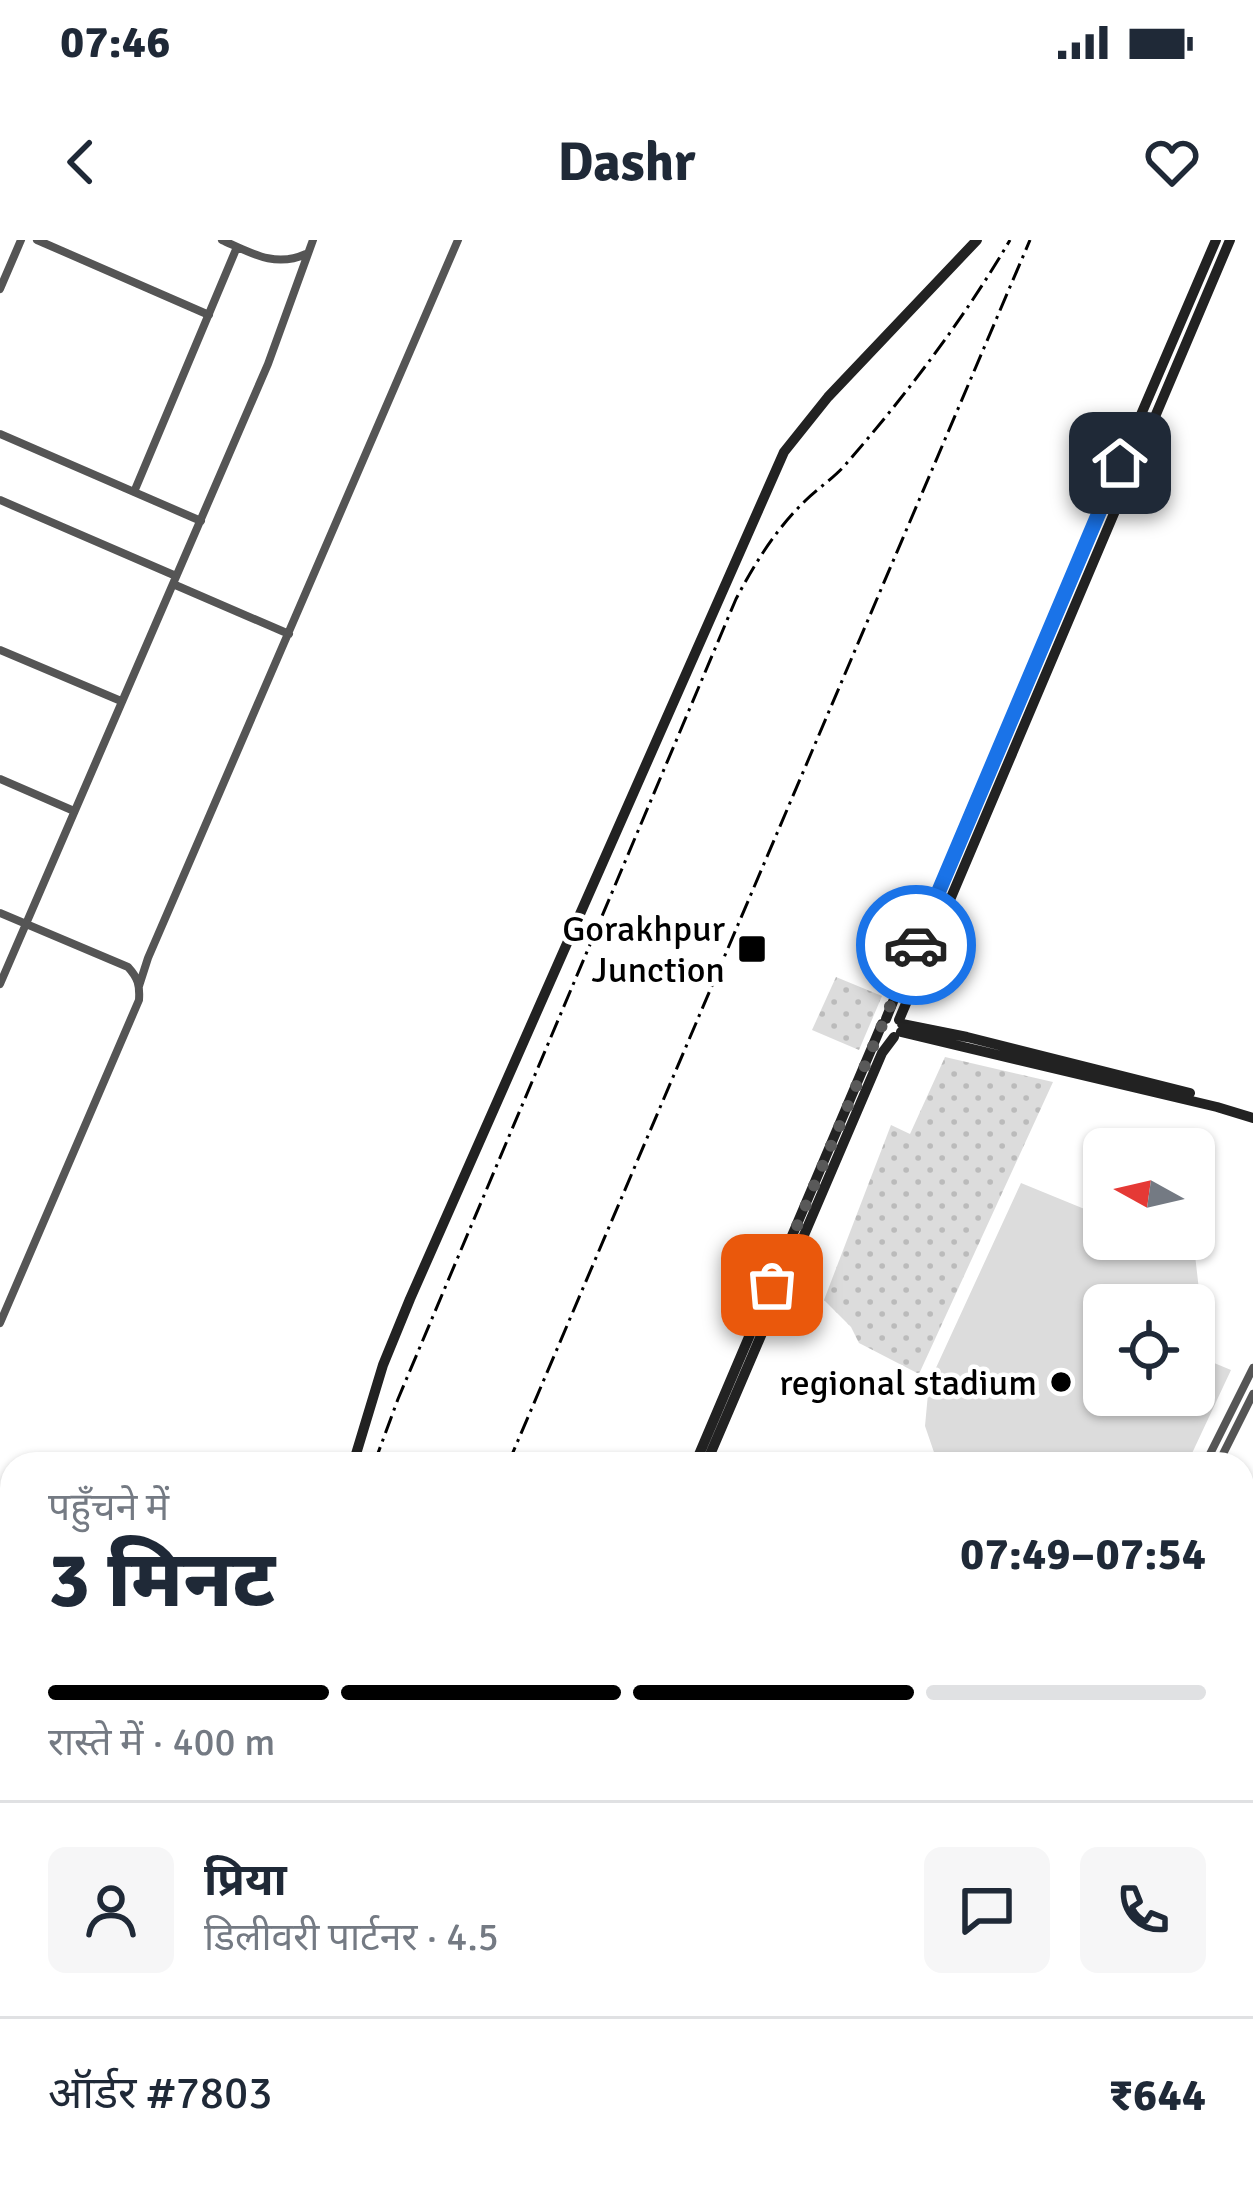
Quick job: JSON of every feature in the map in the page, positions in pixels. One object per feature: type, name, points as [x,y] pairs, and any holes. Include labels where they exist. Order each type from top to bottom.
[{"type":"street","points":[[0,289],[21,240]]},
{"type":"street","points":[[37,240],[209,315]]},
{"type":"street","points":[[222,240],[268,260],[292,260],[308,253]]},
{"type":"street","points":[[0,984],[268,364],[313,240]]},
{"type":"street","points":[[139,986],[458,240]]},
{"type":"street","points":[[359,1452],[383,1365],[410,1299],[784,452],[828,397],[977,240]]},
{"type":"street","points":[[1188,322],[1216,240]]},
{"type":"street","points":[[700,1452],[894,1026],[969,815],[1188,322],[1230,240]]},
{"type":"street","points":[[134,492],[237,247]]},
{"type":"street","points":[[0,434],[201,521]]},
{"type":"street","points":[[0,500],[289,634]]},
{"type":"street","points":[[0,650],[121,701]]},
{"type":"street","points":[[0,779],[74,811]]},
{"type":"street","points":[[0,914],[128,967],[139,981],[139,1000],[0,1323]]},
{"type":"street","points":[[894,1026],[968,1037],[1253,1114]]},
{"type":"street","points":[[711,1452],[894,1026]]},
{"type":"street","points":[[1211,1452],[1253,1368]]},
{"type":"street","points":[[1224,1452],[1251,1401],[1236,1400]]},
{"type":"shaded area","points":[[836,977],[882,996],[859,1050],[812,1030]]},
{"type":"shaded area","points":[[945,1057],[1053,1082],[919,1374],[859,1343],[851,1327],[824,1300],[891,1125],[910,1134]]},
{"type":"shaded area","points":[[1021,1183],[1083,1208],[1083,1260],[1196,1260],[1198,1284],[1083,1284],[1083,1416],[1209,1416],[1193,1452],[934,1452],[925,1426],[929,1383]]},
{"type":"shaded area","points":[[1215,1363],[1231,1370],[1215,1404]]},
{"type":"railway","points":[[378,1452],[736,599],[785,523],[846,464],[912,384],[1010,240]]},
{"type":"railway","points":[[513,1452],[1030,240]]},
{"type":"way so far","points":[[772,1285],[916,945]]},
{"type":"place","name":"Gorakhpur Junction","points":[[752,949]]},
{"type":"place","name":"regional stadium","points":[[1061,1382]]},
{"type":"route","points":[[916,945],[1120,463]]}]
